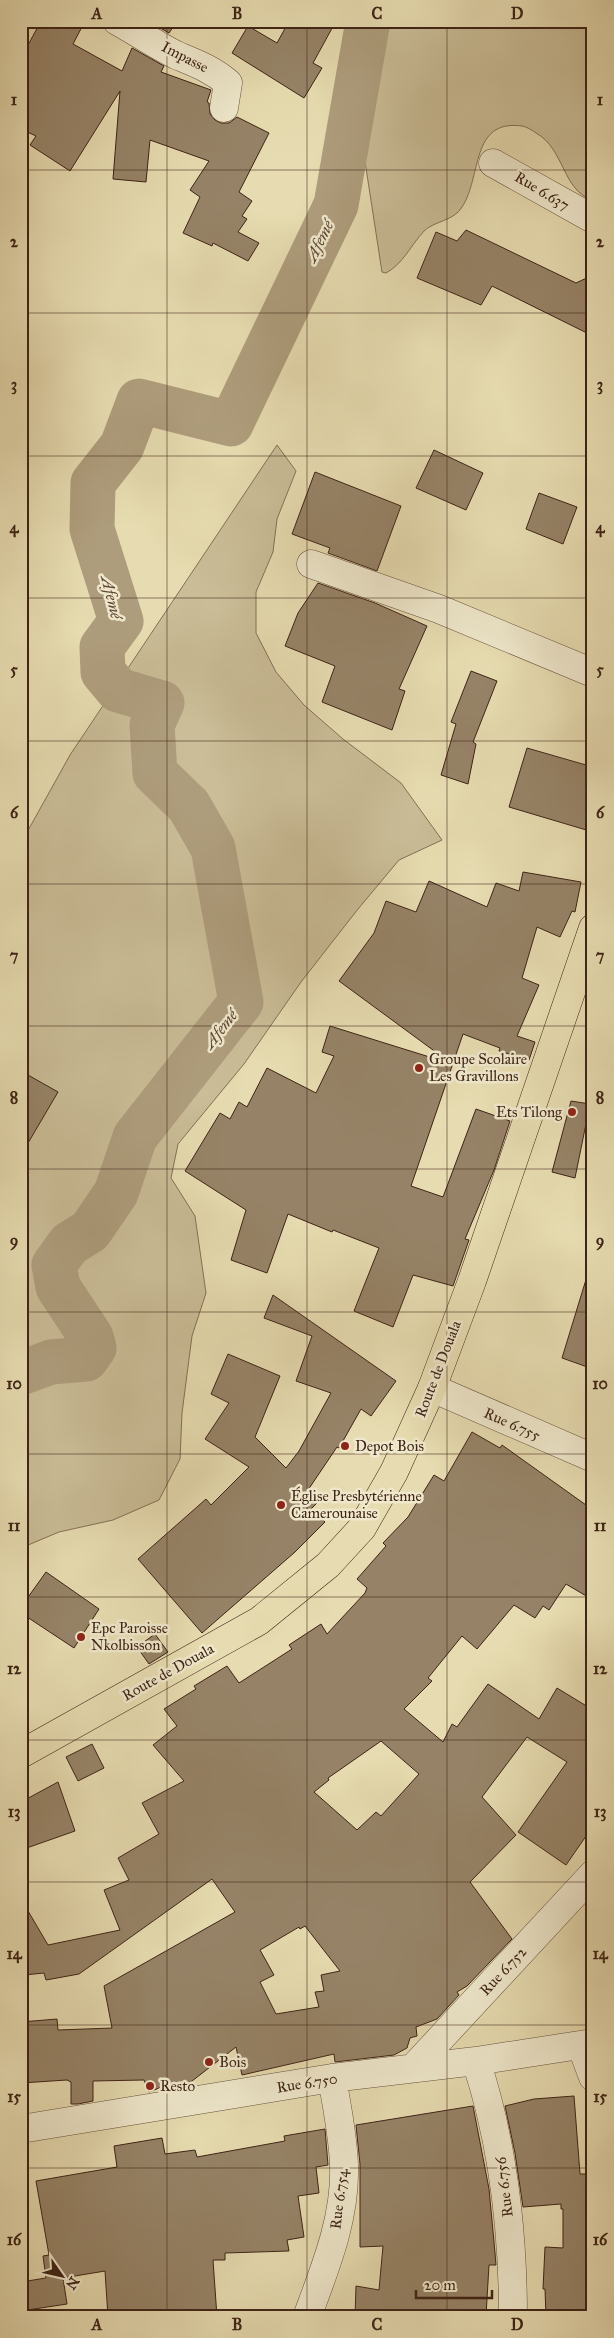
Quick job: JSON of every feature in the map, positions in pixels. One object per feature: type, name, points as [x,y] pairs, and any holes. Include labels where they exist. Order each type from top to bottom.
[{"type":"highway","name":"Route de Douala","points":[[21,1754],[259,1621],[328,1565],[362,1528],[394,1472],[432,1388],[475,1271],[593,928]]},
{"type":"street","name":"Impasse","points":[[117,21],[175,54],[200,64],[219,75],[228,83],[224,108]]},
{"type":"street","name":"Rue 6.637","points":[[492,163],[593,219]]},
{"type":"street","points":[[311,564],[440,609],[593,673]]},
{"type":"street","name":"Rue 6.755","points":[[432,1388],[593,1458]]},
{"type":"street","name":"Rue 6.752","points":[[413,2068],[593,1874]]},
{"type":"street","points":[[587,2044],[593,2077]]},
{"type":"street","name":"Rue 6.750","points":[[21,2129],[332,2078],[476,2061],[587,2044]]},
{"type":"street","name":"Rue 6.756","points":[[476,2061],[491,2105],[503,2168],[513,2317]]},
{"type":"street","name":"Rue 6.754","points":[[307,2317],[333,2245],[339,2216],[344,2167],[340,2123],[332,2078]]},
{"type":"shaded area","points":[[365,21],[593,21],[593,200],[575,188],[546,140],[526,127],[505,126],[494,131],[485,141],[468,195],[458,212],[424,231],[397,265],[386,273],[382,272],[362,142]]},
{"type":"shaded area","points":[[277,445],[296,471],[277,519],[273,552],[256,592],[256,633],[276,672],[304,705],[343,739],[401,783],[442,840],[399,860],[301,982],[244,1064],[178,1144],[171,1178],[195,1216],[206,1293],[192,1336],[182,1413],[180,1459],[159,1500],[113,1520],[59,1532],[21,1548],[21,843],[70,755]]},
{"type":"building","points":[[41,21],[85,21],[73,44],[122,71],[132,48],[164,66],[161,72],[211,90],[207,102],[209,103],[210,114],[215,120],[221,123],[229,123],[237,117],[269,133],[239,192],[252,201],[242,216],[247,219],[238,232],[259,243],[248,261],[213,243],[212,246],[183,233],[200,197],[190,190],[209,161],[150,140],[146,182],[113,179],[120,91],[70,171],[30,145],[36,136],[21,129],[21,58]]},
{"type":"building","points":[[148,21],[177,21],[169,33]]},
{"type":"building","points":[[289,21],[336,21],[313,63],[322,68],[304,98],[232,53],[248,26],[277,43]]},
{"type":"building","points":[[466,230],[576,283],[593,275],[593,336],[492,286],[481,305],[417,278],[436,232],[457,241]]},
{"type":"building","points":[[434,450],[483,473],[466,510],[416,488]]},
{"type":"building","points":[[315,472],[401,506],[377,571],[328,553],[330,548],[292,534]]},
{"type":"building","points":[[539,493],[577,507],[563,544],[526,529]]},
{"type":"building","points":[[318,583],[375,603],[427,626],[399,689],[405,691],[392,730],[322,702],[335,666],[285,646],[298,613]]},
{"type":"building","points":[[471,671],[497,681],[473,742],[476,744],[468,784],[441,775],[456,724],[451,722]]},
{"type":"building","points":[[527,748],[593,767],[593,832],[509,807]]},
{"type":"building","points":[[523,872],[581,882],[575,912],[572,911],[560,937],[537,927],[522,978],[539,985],[517,1036],[535,1042],[529,1060],[499,1051],[500,1048],[463,1034],[411,1186],[443,1197],[476,1109],[510,1121],[494,1170],[465,1239],[469,1240],[453,1286],[413,1275],[393,1327],[354,1311],[379,1248],[288,1214],[267,1273],[231,1260],[246,1210],[185,1171],[220,1113],[230,1119],[239,1102],[247,1107],[267,1068],[316,1093],[334,1056],[322,1052],[330,1026],[452,1064],[339,981],[374,933],[386,901],[416,912],[429,881],[487,907],[496,883],[519,891]]},
{"type":"building","points":[[21,1071],[58,1092],[21,1155]]},
{"type":"building","points":[[571,1101],[590,1104],[575,1178],[552,1172]]},
{"type":"building","points":[[588,1273],[593,1274],[593,1369],[562,1358]]},
{"type":"building","points":[[273,1295],[396,1381],[371,1416],[361,1409],[339,1448],[337,1447],[308,1490],[319,1501],[311,1509],[325,1522],[295,1552],[202,1633],[138,1559],[206,1499],[211,1505],[249,1467],[205,1439],[229,1403],[211,1394],[228,1354],[280,1376],[255,1437],[286,1468],[299,1451],[331,1393],[296,1381],[312,1336],[264,1318]]},
{"type":"building","points":[[472,1432],[500,1448],[502,1445],[593,1510],[593,1600],[566,1584],[549,1610],[543,1606],[535,1618],[514,1605],[477,1649],[462,1636],[428,1678],[432,1681],[404,1709],[443,1742],[452,1724],[457,1727],[488,1684],[539,1719],[557,1688],[593,1710],[593,1826],[566,1865],[518,1832],[567,1762],[527,1737],[482,1797],[516,1835],[470,1882],[512,1939],[467,1986],[457,1992],[459,1995],[437,2019],[416,2027],[417,2036],[410,2038],[407,2048],[394,2055],[335,2062],[334,2054],[242,2075],[236,2047],[192,2081],[175,2088],[171,2089],[169,2084],[149,2092],[144,2080],[93,2081],[93,2101],[78,2104],[71,2104],[71,2082],[67,2080],[21,2083],[21,2022],[57,2019],[58,2030],[112,2028],[104,1986],[235,1912],[212,1879],[79,1974],[46,1980],[44,1973],[24,1975],[21,1899],[48,1945],[120,1930],[104,1890],[129,1880],[118,1858],[159,1834],[142,1803],[184,1781],[153,1745],[177,1726],[164,1709],[196,1689],[194,1686],[227,1666],[239,1683],[292,1649],[289,1645],[321,1624],[327,1634],[365,1593],[367,1588],[357,1579],[386,1546],[383,1543],[408,1517],[434,1475],[444,1481]],"holes":[[[381,1741],[419,1774],[381,1816],[376,1812],[357,1830],[314,1792],[329,1780],[328,1778]],[[305,1926],[340,1971],[321,1975],[324,1991],[315,1992],[319,2007],[276,2014],[260,1982],[274,1975],[260,1950],[299,1927],[300,1929]]]},
{"type":"building","points":[[46,1572],[99,1609],[74,1648],[21,1613],[21,1607]]},
{"type":"building","points":[[155,1634],[168,1652],[149,1664],[137,1647]]},
{"type":"building","points":[[92,1744],[104,1768],[78,1781],[66,1757]]},
{"type":"building","points":[[58,1782],[75,1831],[21,1850],[21,1802]]},
{"type":"building","points":[[574,2096],[580,2174],[593,2174],[590,2317],[546,2317],[545,2289],[543,2289],[545,2247],[563,2248],[563,2209],[561,2209],[561,2204],[523,2207],[515,2153],[505,2106],[534,2099]]},
{"type":"building","points":[[473,2106],[489,2189],[496,2265],[489,2265],[486,2316],[421,2314],[421,2317],[355,2317],[356,2286],[379,2290],[383,2246],[360,2247],[360,2164],[356,2125]]},
{"type":"building","points":[[325,2129],[328,2165],[316,2167],[319,2193],[298,2196],[304,2237],[287,2240],[289,2251],[225,2253],[225,2260],[213,2260],[217,2317],[108,2317],[105,2271],[63,2278],[67,2304],[21,2311],[21,2282],[46,2278],[43,2256],[49,2255],[36,2181],[117,2167],[114,2146],[162,2138],[165,2154],[195,2150],[197,2157],[285,2141],[284,2136]]},
{"type":"waterway","name":"Afemé","points":[[21,1373],[51,1362],[86,1359],[94,1348],[91,1337],[58,1287],[54,1265],[69,1244],[90,1231],[116,1193],[135,1137],[241,1002],[213,848],[189,806],[155,773],[152,725],[162,703],[118,690],[103,672],[102,647],[121,621],[92,529],[93,483],[122,446],[139,401],[231,424],[336,205],[368,21]]},
{"type":"place","name":"Groupe Scolaire Les Gravillons","points":[[419,1068]]},
{"type":"place","name":"Ets Tilong","points":[[572,1112]]},
{"type":"place","name":"Depot Bois","points":[[345,1446]]},
{"type":"place","name":"Église Presbytérienne Camerounaise","points":[[281,1505]]},
{"type":"place","name":"Epc Paroisse Nkolbisson","points":[[81,1637]]},
{"type":"place","name":"Bois","points":[[209,2062]]},
{"type":"place","name":"Resto","points":[[150,2086]]}]
